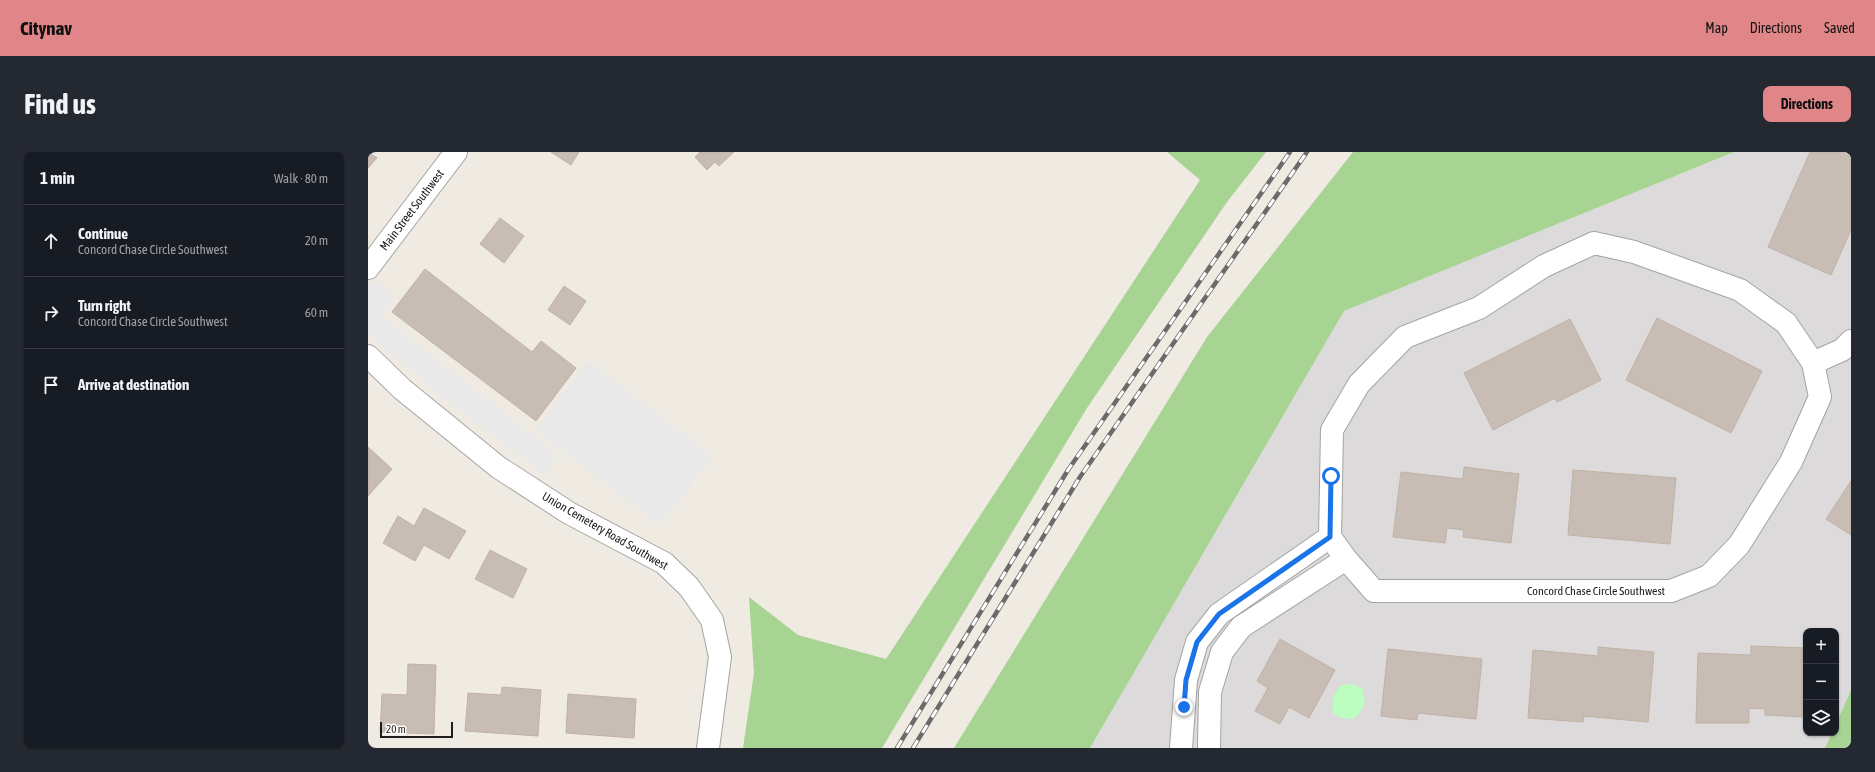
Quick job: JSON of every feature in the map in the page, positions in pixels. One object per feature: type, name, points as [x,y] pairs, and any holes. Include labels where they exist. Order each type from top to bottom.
[{"type":"street","name":"Main Street Southwest","points":[[368,268],[456,152]]},
{"type":"street","name":"Concord Chase Circle Southwest","points":[[1594,243],[1634,252],[1740,290],[1786,323],[1813,363],[1820,397],[1791,462],[1739,545],[1709,576],[1671,591],[1374,591],[1346,560],[1330,537],[1332,430],[1360,384],[1405,337],[1479,308],[1544,266],[1594,243]]},
{"type":"street","points":[[1813,363],[1842,350],[1851,341]]},
{"type":"street","name":"Union Cemetery Road Southwest","points":[[368,356],[402,389],[498,467],[569,513],[664,563],[689,587],[712,620],[720,657],[708,748]]},
{"type":"street","points":[[1181,748],[1186,680],[1197,642],[1219,614],[1330,537]]},
{"type":"street","points":[[1209,748],[1210,692],[1222,652],[1241,627],[1346,560]]},
{"type":"shaded area","points":[[1734,152],[1851,152],[1851,690],[1839,717],[1839,628],[1803,628],[1803,736],[1831,736],[1825,748],[1090,748],[1344,311]]},
{"type":"shaded area","points":[[374,278],[394,297],[380,315],[558,455],[545,475],[429,387],[368,333],[368,286]]},
{"type":"shaded area","points":[[588,361],[713,456],[660,525],[535,430]]},
{"type":"green space","points":[[1167,152],[1266,152],[1227,202],[1087,408],[882,748],[743,748],[754,673],[749,597],[798,635],[886,659],[1200,180]]},
{"type":"green space","points":[[1353,152],[1734,152],[1344,311],[1090,748],[954,748],[1207,337]]},
{"type":"green space","points":[[1350,684],[1362,688],[1365,702],[1360,712],[1353,719],[1341,718],[1333,713],[1333,699],[1340,686]]},
{"type":"green space","points":[[1851,690],[1851,748],[1825,748],[1831,736],[1839,736],[1839,717]]},
{"type":"building","points":[[368,152],[377,158],[368,168]]},
{"type":"building","points":[[551,152],[579,152],[571,165]]},
{"type":"building","points":[[700,152],[734,152],[719,166],[715,162],[707,170],[695,157]]},
{"type":"building","points":[[1810,152],[1851,152],[1851,230],[1831,275],[1768,247]]},
{"type":"building","points":[[500,218],[524,236],[504,263],[480,244]]},
{"type":"building","points":[[425,269],[532,352],[541,341],[576,368],[536,421],[392,312]]},
{"type":"building","points":[[564,286],[586,301],[570,325],[548,310]]},
{"type":"building","points":[[1657,318],[1762,371],[1731,433],[1626,380]]},
{"type":"building","points":[[1570,319],[1601,380],[1557,402],[1555,398],[1493,430],[1464,373]]},
{"type":"building","points":[[368,447],[392,469],[368,496]]},
{"type":"building","points":[[1464,467],[1519,474],[1511,543],[1463,537],[1464,530],[1447,528],[1445,543],[1393,537],[1401,472],[1463,479]]},
{"type":"building","points":[[1573,470],[1676,478],[1670,544],[1568,535]]},
{"type":"building","points":[[1851,481],[1851,535],[1826,519]]},
{"type":"building","points":[[424,508],[466,531],[449,559],[424,545],[415,561],[383,543],[398,516],[414,526]]},
{"type":"building","points":[[490,550],[527,569],[513,598],[475,579]]},
{"type":"building","points":[[1280,639],[1335,670],[1309,718],[1289,707],[1280,724],[1255,711],[1268,688],[1257,681]]},
{"type":"building","points":[[1751,646],[1803,648],[1803,717],[1765,715],[1765,709],[1749,708],[1749,723],[1696,723],[1698,653],[1751,655]]},
{"type":"building","points":[[1598,647],[1654,652],[1648,722],[1584,716],[1583,722],[1528,718],[1533,650],[1598,656]]},
{"type":"building","points":[[1388,649],[1482,659],[1476,719],[1418,713],[1417,720],[1381,716]]},
{"type":"building","points":[[408,664],[436,665],[434,734],[380,732],[382,694],[407,695]]},
{"type":"building","points":[[502,687],[541,690],[538,736],[465,731],[468,693],[501,695]]},
{"type":"building","points":[[568,694],[636,699],[634,738],[566,733]]},
{"type":"railway","points":[[897,748],[1068,470],[1290,152]]},
{"type":"railway","points":[[913,748],[1080,477],[1307,152]]},
{"type":"route","points":[[1184,707],[1186,680],[1197,642],[1219,614],[1330,537],[1331,476]]}]
